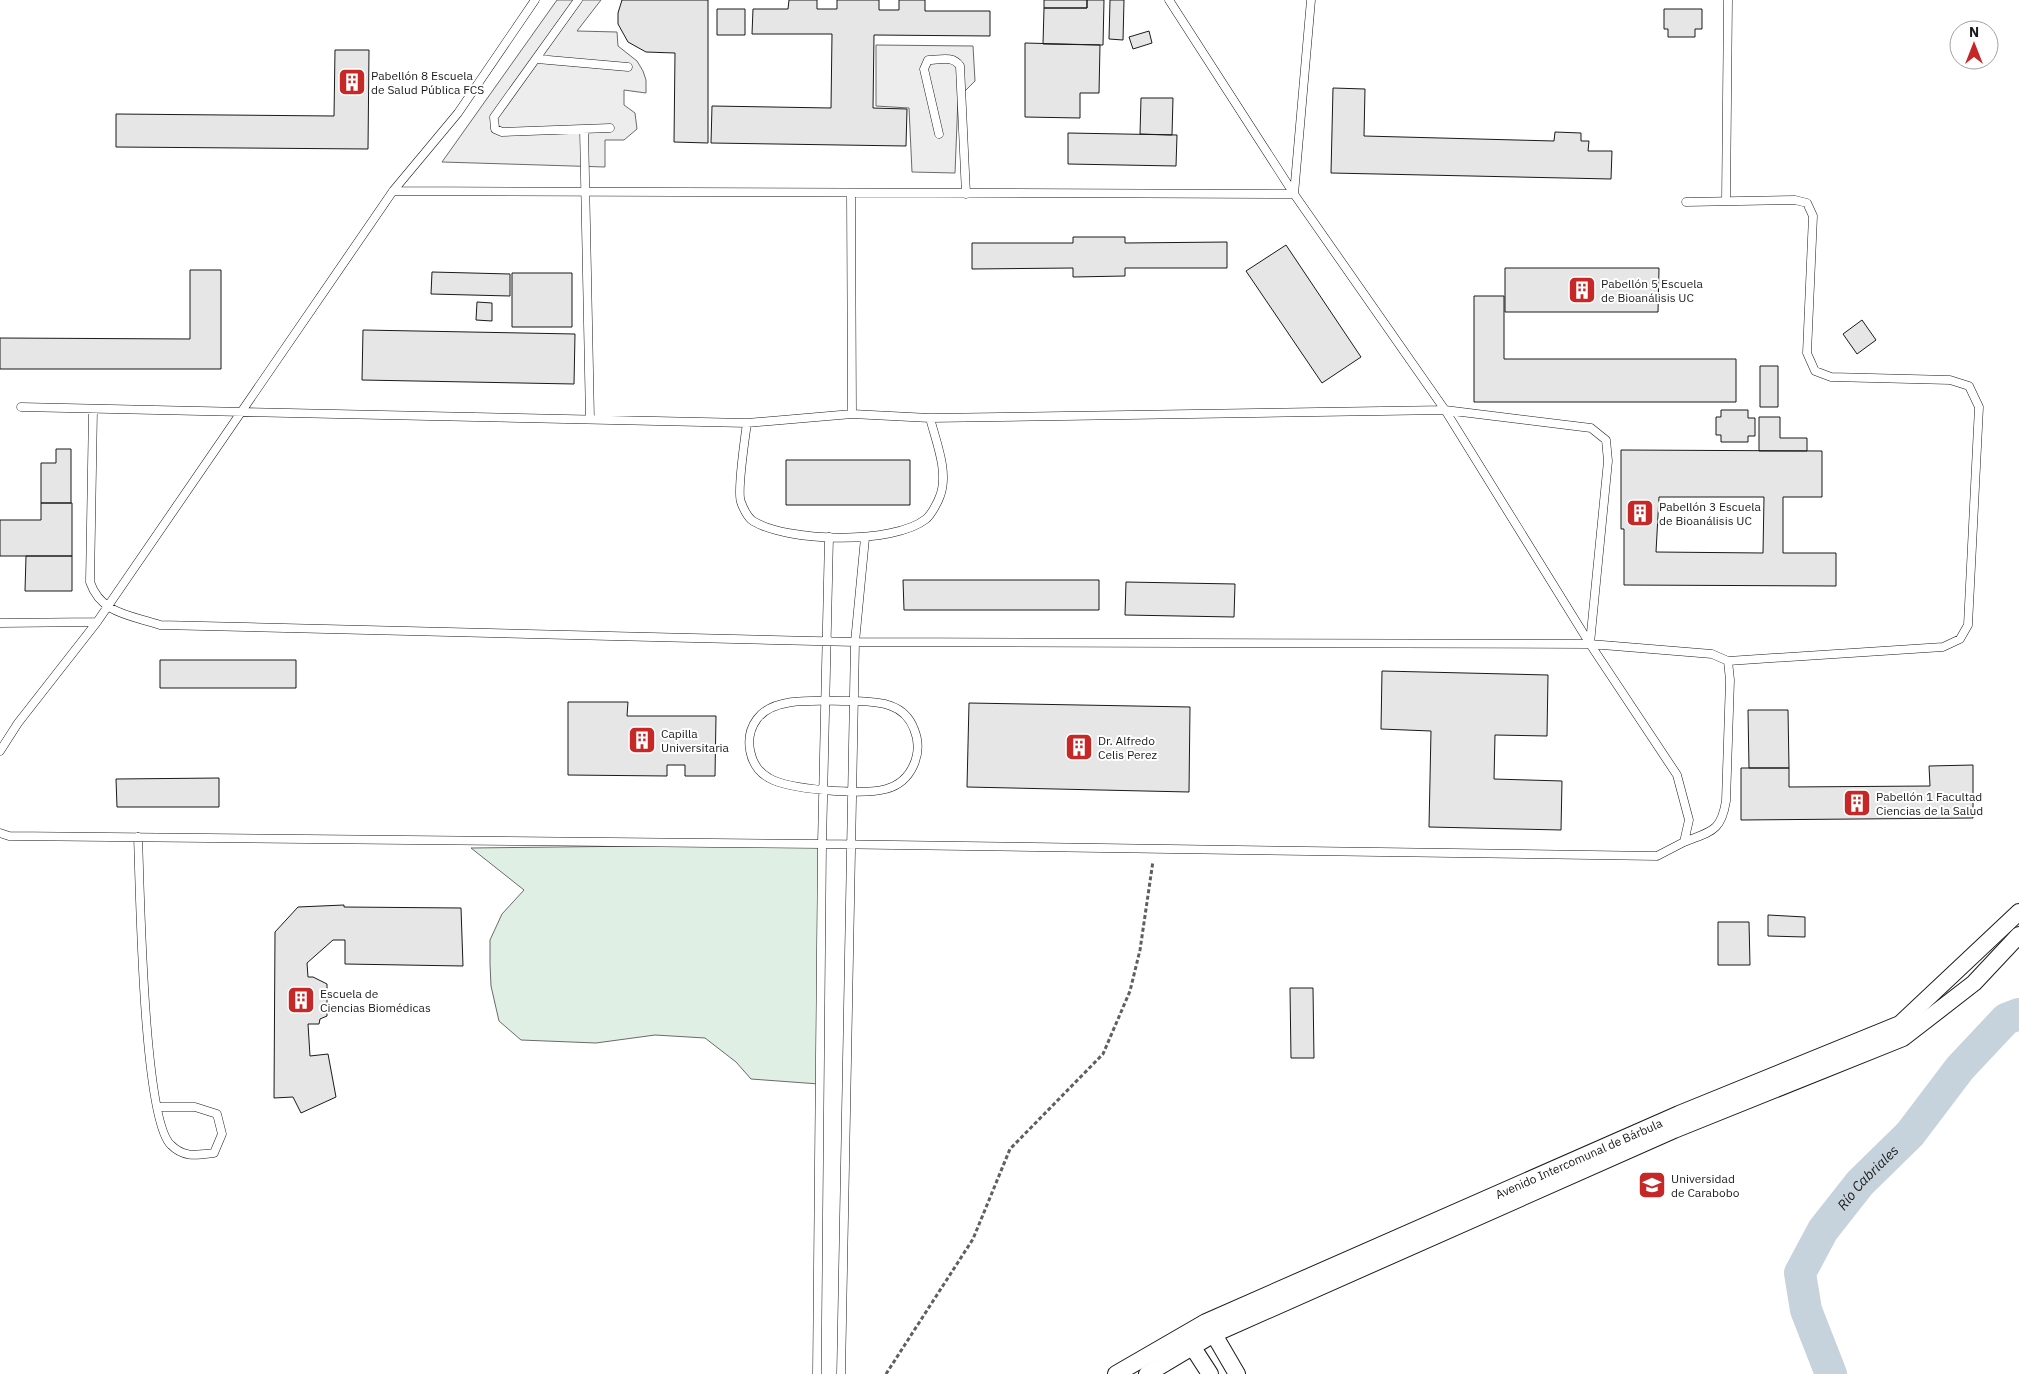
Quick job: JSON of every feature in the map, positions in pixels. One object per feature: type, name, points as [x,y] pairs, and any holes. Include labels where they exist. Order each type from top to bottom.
[{"type":"street","name":"Avenido Intercomunal de Bárbula","points":[[1116,1374],[1188,1341],[1210,1328],[1679,1114],[1900,1024],[2019,912]]},
{"type":"street","name":"Avenido Intercomunal de Bárbula","points":[[1210,1328],[1674,1130],[1904,1038],[1974,983],[2019,935]]},
{"type":"street","points":[[1210,1328],[1238,1374]]},
{"type":"street","name":"Avenido Intercomunal de Bárbula","points":[[1147,1374],[1188,1341]]},
{"type":"street","points":[[1188,1341],[1210,1374]]},
{"type":"lane","points":[[0,751],[18,724],[97,622],[393,191],[458,112],[534,0]]},
{"type":"lane","points":[[578,0],[537,60],[494,117],[495,129],[502,132],[610,128]]},
{"type":"lane","points":[[1169,0],[1294,194],[1444,410],[1590,644],[1677,775],[1689,820],[1684,842]]},
{"type":"lane","points":[[1294,194],[1312,0]]},
{"type":"lane","points":[[1726,201],[1728,0]]},
{"type":"lane","points":[[939,134],[924,69],[928,60],[952,59],[957,61],[960,66],[966,194]]},
{"type":"lane","points":[[537,60],[628,67]]},
{"type":"lane","points":[[584,129],[587,192],[590,419]]},
{"type":"lane","points":[[393,191],[1294,194]]},
{"type":"lane","points":[[851,193],[852,414]]},
{"type":"lane","points":[[93,410],[90,582],[94,594],[107,607],[160,625],[855,642],[1590,644],[1712,654],[1728,662],[1943,647],[1960,639],[1968,625],[1979,407],[1969,386],[1950,380],[1831,378],[1815,371],[1807,353],[1813,216],[1807,202],[1794,200],[1686,202]]},
{"type":"lane","points":[[21,407],[746,423],[852,414],[930,418],[1444,410],[1591,428],[1606,440],[1608,461],[1590,644]]},
{"type":"lane","points":[[746,423],[740,500],[751,520],[772,530],[830,538],[865,538],[904,529],[926,518],[940,496],[943,468],[930,418]]},
{"type":"lane","points":[[817,1374],[822,844],[830,538]]},
{"type":"lane","points":[[841,1374],[855,642],[865,538]]},
{"type":"lane","points":[[0,623],[97,622]]},
{"type":"lane","points":[[0,832],[9,836],[822,844],[1657,856],[1711,831],[1723,819],[1726,801],[1730,680],[1728,662]]},
{"type":"lane","points":[[786,702],[826,702],[885,702],[902,711],[913,726],[916,735],[918,754],[910,773],[894,786],[884,790],[824,790],[778,782],[768,778],[754,762],[749,742],[751,731],[760,715],[776,705],[786,702]]},
{"type":"lane","points":[[138,837],[149,1056],[158,1107],[162,1126],[170,1145],[188,1156],[214,1153],[222,1134],[217,1114],[195,1107],[158,1107]]},
{"type":"path","points":[[886,1374],[974,1239],[1010,1149],[1103,1054],[1130,991],[1140,950],[1154,849]]},
{"type":"green space","points":[[822,844],[819,1084],[751,1079],[736,1062],[705,1038],[655,1035],[596,1043],[521,1040],[499,1021],[491,986],[490,940],[502,914],[524,890],[471,848]]},
{"type":"shaded area","points":[[557,0],[601,0],[577,31],[617,32],[618,46],[637,61],[646,80],[646,93],[624,90],[624,105],[635,113],[637,129],[624,140],[605,140],[605,167],[442,162]]},
{"type":"shaded area","points":[[876,45],[973,46],[975,81],[958,98],[955,173],[912,172],[909,108],[876,106]]},
{"type":"building","points":[[622,0],[708,0],[708,143],[674,142],[675,53],[646,52],[628,42],[618,24],[618,13]]},
{"type":"building","points":[[789,0],[817,0],[817,9],[837,9],[837,0],[879,0],[879,10],[899,10],[899,0],[925,0],[925,11],[990,11],[990,36],[874,35],[873,108],[907,109],[906,146],[711,143],[712,106],[831,108],[832,34],[752,34],[753,9],[788,9]]},
{"type":"building","points":[[1044,0],[1087,0],[1087,8],[1044,8]]},
{"type":"building","points":[[1087,0],[1104,0],[1103,45],[1043,44],[1044,8],[1087,8]]},
{"type":"building","points":[[1110,0],[1124,0],[1123,40],[1109,39]]},
{"type":"building","points":[[717,9],[745,9],[745,35],[717,35]]},
{"type":"building","points":[[1664,9],[1702,9],[1702,29],[1695,29],[1695,37],[1668,37],[1668,29],[1664,29]]},
{"type":"building","points":[[1149,31],[1152,43],[1133,49],[1129,37]]},
{"type":"building","points":[[1025,43],[1100,45],[1099,93],[1080,93],[1080,118],[1025,117]]},
{"type":"building","name":"Pabellón 8 Escuela de Salud Pública FCS","points":[[335,50],[369,50],[368,149],[116,147],[116,114],[334,116]]},
{"type":"building","points":[[1333,88],[1365,89],[1364,136],[1554,141],[1555,132],[1581,133],[1581,141],[1589,141],[1588,151],[1612,151],[1611,179],[1331,173]]},
{"type":"building","points":[[1141,98],[1173,98],[1172,135],[1140,134]]},
{"type":"building","points":[[1068,133],[1177,135],[1176,166],[1068,164]]},
{"type":"building","points":[[1073,237],[1125,237],[1125,243],[1227,242],[1227,268],[1125,268],[1125,276],[1073,277],[1073,268],[972,269],[972,243],[1073,243]]},
{"type":"building","points":[[1286,245],[1361,357],[1322,383],[1246,271]]},
{"type":"building","name":"Pabellón 5 Escuela de Bioanálisis UC","points":[[1505,268],[1659,268],[1658,312],[1505,312]]},
{"type":"building","points":[[190,270],[221,270],[221,369],[0,369],[0,338],[190,339]]},
{"type":"building","points":[[432,272],[510,274],[510,296],[431,294]]},
{"type":"building","points":[[512,273],[572,273],[572,327],[512,327]]},
{"type":"building","points":[[1474,296],[1504,296],[1504,359],[1736,359],[1736,402],[1474,402]]},
{"type":"building","points":[[477,302],[492,303],[492,321],[476,320]]},
{"type":"building","points":[[1862,320],[1876,340],[1857,354],[1843,334]]},
{"type":"building","points":[[363,330],[575,334],[574,384],[362,380]]},
{"type":"building","points":[[1760,366],[1778,366],[1778,407],[1760,407]]},
{"type":"building","points":[[1721,410],[1748,410],[1748,418],[1755,418],[1755,436],[1748,436],[1748,442],[1721,442],[1721,435],[1716,435],[1716,417],[1721,417]]},
{"type":"building","points":[[1759,417],[1780,417],[1780,438],[1807,438],[1807,451],[1759,451]]},
{"type":"building","points":[[56,449],[71,449],[71,503],[41,503],[41,463],[56,463]]},
{"type":"building","name":"Pabellón 3 Escuela de Bioanálisis UC","points":[[1621,450],[1822,451],[1822,497],[1783,497],[1783,553],[1836,553],[1836,586],[1624,585],[1624,529],[1621,529]],"holes":[[[1659,497],[1764,497],[1763,553],[1656,552]]]},
{"type":"building","points":[[786,460],[910,460],[910,505],[786,505]]},
{"type":"building","points":[[41,503],[72,503],[72,556],[0,556],[0,520],[41,520]]},
{"type":"building","points":[[26,556],[72,556],[72,591],[25,591]]},
{"type":"building","points":[[903,580],[1099,580],[1099,610],[904,610]]},
{"type":"building","points":[[1126,582],[1235,584],[1234,617],[1125,615]]},
{"type":"building","points":[[160,660],[296,660],[296,688],[160,688]]},
{"type":"building","points":[[1382,671],[1548,675],[1547,736],[1495,735],[1494,779],[1562,781],[1561,830],[1429,827],[1431,731],[1381,729]]},
{"type":"building","name":"Capilla Universitaria","points":[[568,702],[628,702],[627,716],[716,716],[715,776],[685,776],[685,765],[667,765],[667,776],[568,775]]},
{"type":"building","name":"Dr. Alfredo Celis Perez","points":[[969,703],[1190,707],[1189,792],[967,787]]},
{"type":"building","points":[[1748,710],[1788,710],[1789,768],[1749,768]]},
{"type":"building","name":"Pabellón 1 Facultad Ciencias de la Salud","points":[[1973,765],[1973,818],[1741,820],[1741,768],[1789,768],[1789,787],[1930,786],[1929,766]]},
{"type":"building","points":[[219,778],[219,807],[117,807],[116,779]]},
{"type":"building","name":"Escuela de Ciencias Biomédicas","points":[[344,905],[344,907],[461,908],[463,966],[345,964],[345,940],[333,940],[307,963],[308,977],[313,977],[327,984],[327,1016],[320,1019],[319,1024],[308,1024],[310,1056],[328,1054],[336,1097],[301,1113],[293,1097],[274,1098],[275,932],[298,907]]},
{"type":"building","points":[[1768,915],[1805,917],[1805,937],[1768,936]]},
{"type":"building","points":[[1718,922],[1749,922],[1750,965],[1718,965]]},
{"type":"building","points":[[1290,988],[1313,988],[1314,1058],[1291,1058]]},
{"type":"waterway","name":"Río Cabriales","points":[[1831,1374],[1806,1310],[1800,1273],[1823,1230],[1860,1183],[1910,1134],[1960,1068],[2006,1019],[2019,1014]]},
{"type":"place","name":"Pabellón 8 Escuela de Salud Pública FCS","points":[[352,82]]},
{"type":"place","name":"Pabellón 5 Escuela de Bioanálisis UC","points":[[1582,290]]},
{"type":"place","name":"Pabellón 3 Escuela de Bioanálisis UC","points":[[1640,513]]},
{"type":"place","name":"Capilla Universitaria","points":[[642,740]]},
{"type":"place","name":"Dr. Alfredo Celis Perez","points":[[1079,747]]},
{"type":"place","name":"Pabellón 1 Facultad Ciencias de la Salud","points":[[1857,803]]},
{"type":"place","name":"Escuela de Ciencias Biomédicas","points":[[301,1000]]},
{"type":"place","name":"Universidad de Carabobo","points":[[1652,1185]]}]
